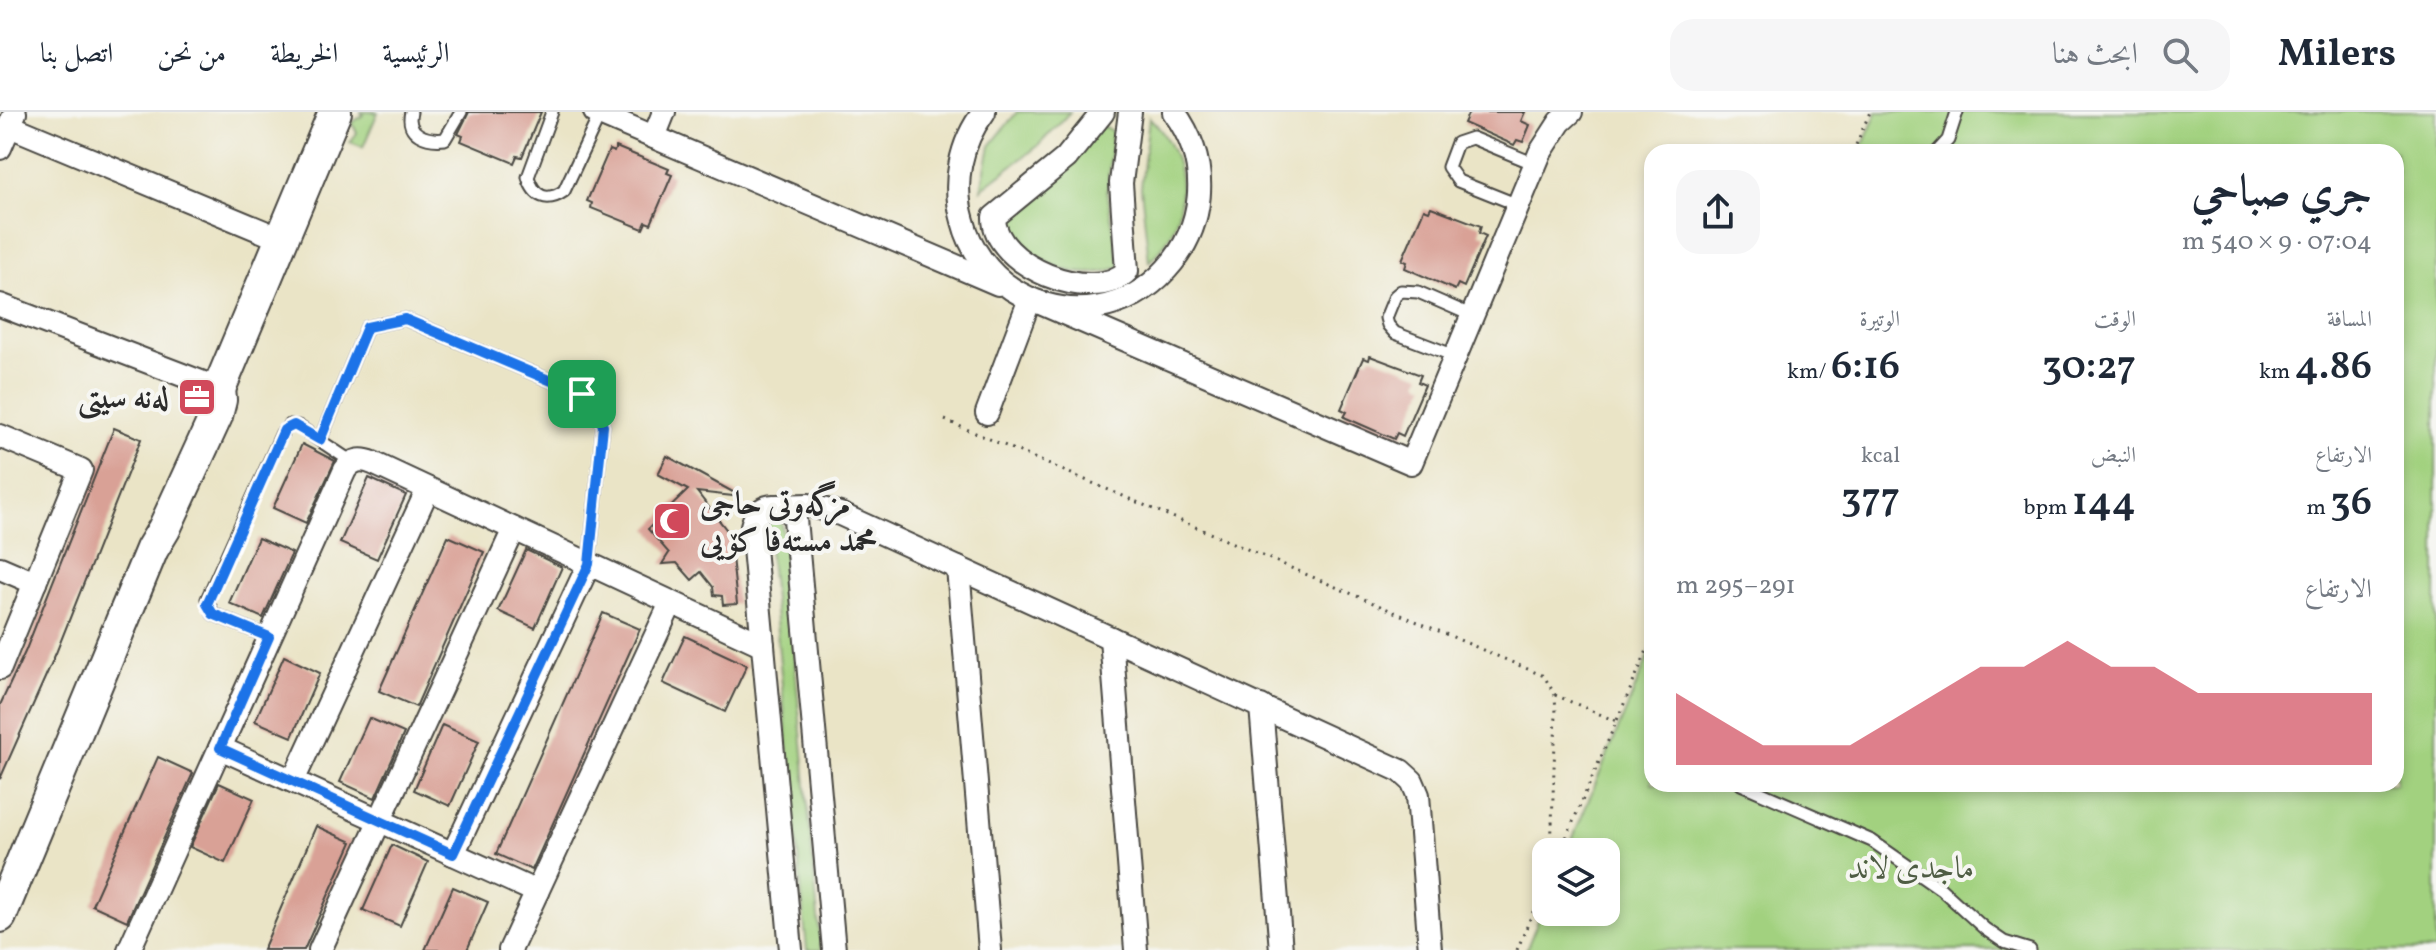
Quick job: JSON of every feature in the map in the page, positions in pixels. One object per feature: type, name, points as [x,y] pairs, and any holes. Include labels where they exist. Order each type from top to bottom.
[{"type":"street","points":[[0,916],[152,549],[216,416],[219,389],[335,112]]},
{"type":"street","points":[[654,137],[664,112]]},
{"type":"street","points":[[984,112],[962,157],[958,184],[960,211],[968,237],[982,260],[1001,280],[1031,298],[1071,308],[1105,306],[1136,294],[1169,268],[1188,240],[1199,199],[1198,166],[1182,118]]},
{"type":"street","points":[[1103,112],[1066,158],[994,217],[995,226],[1017,256],[1058,280],[1093,283],[1117,278],[1127,271],[1121,183],[1130,112]]},
{"type":"street","points":[[597,113],[1411,463],[1535,164],[1560,122],[1571,112]]},
{"type":"street","points":[[0,148],[12,119],[281,239]]},
{"type":"street","points":[[987,413],[1031,298]]},
{"type":"street","points":[[0,305],[219,389]]},
{"type":"street","points":[[0,436],[81,470],[0,668]]},
{"type":"street","points":[[129,950],[345,470],[352,462],[368,461],[763,645]]},
{"type":"street","points":[[293,781],[428,489]]},
{"type":"street","points":[[778,506],[795,519],[834,950]]},
{"type":"street","points":[[791,950],[752,526],[763,508],[778,506],[825,509],[1395,767],[1412,781],[1419,802],[1430,950]]},
{"type":"street","points":[[320,950],[514,529]]},
{"type":"street","points":[[453,854],[589,564]]},
{"type":"street","points":[[0,568],[35,583]]},
{"type":"street","points":[[958,568],[990,950]]},
{"type":"street","points":[[510,950],[671,603]]},
{"type":"street","points":[[1111,638],[1136,950]]},
{"type":"street","points":[[1261,706],[1281,950]]},
{"type":"street","points":[[220,748],[537,892]]},
{"type":"lane","points":[[411,112],[409,118],[415,133],[429,141],[445,139],[461,112]]},
{"type":"lane","points":[[552,112],[528,177],[536,193],[544,198],[554,198],[564,191],[597,113]]},
{"type":"lane","points":[[1944,144],[1957,112]]},
{"type":"lane","points":[[1518,205],[1458,181],[1448,167],[1450,158],[1457,143],[1472,138],[1535,164]]},
{"type":"lane","points":[[1455,356],[1395,333],[1388,325],[1389,308],[1395,296],[1410,291],[1473,316]]},
{"type":"lane","points":[[320,440],[367,327],[387,320],[405,319],[582,394],[596,408],[603,426],[589,564]]},
{"type":"lane","points":[[269,637],[213,614],[207,599],[284,430],[294,425],[352,462]]},
{"type":"lane","points":[[1759,792],[1872,841],[1941,889],[1985,929],[2004,942],[2030,950]]},
{"type":"path","points":[[1856,144],[1870,112]]},
{"type":"path","points":[[945,420],[1544,676],[1555,695],[1551,838]]},
{"type":"path","points":[[1566,838],[1644,659]]},
{"type":"path","points":[[1555,695],[1618,722]]},
{"type":"path","points":[[1517,950],[1532,914]]},
{"type":"green space","points":[[361,112],[378,112],[363,147],[350,142],[357,133],[352,123],[363,115]]},
{"type":"green space","points":[[1017,112],[1070,112],[1038,146],[981,189],[990,146]]},
{"type":"green space","name":"ماجدی لاند","points":[[1877,112],[2436,112],[2436,950],[1526,950],[1536,926],[1620,926],[1620,838],[1573,838],[1644,667],[1644,792],[2404,792],[2404,144],[1863,144]]},
{"type":"green space","points":[[1149,117],[1173,151],[1181,190],[1173,229],[1149,262],[1141,188]]},
{"type":"green space","points":[[1101,125],[1112,131],[1107,194],[1120,267],[1102,272],[1068,271],[1037,257],[1001,220]]},
{"type":"green space","points":[[774,518],[782,524],[821,950],[807,950],[767,526]]},
{"type":"building","points":[[469,112],[541,112],[522,157],[517,156],[514,163],[461,141],[463,136],[458,134]]},
{"type":"building","points":[[1469,112],[1525,112],[1521,121],[1530,125],[1523,142],[1517,140],[1514,145],[1464,123]]},
{"type":"building","points":[[616,147],[669,169],[667,173],[672,175],[651,224],[646,222],[643,229],[591,208],[592,203],[587,201],[609,150],[614,152]]},
{"type":"building","points":[[1431,207],[1481,226],[1479,233],[1486,236],[1464,287],[1458,284],[1455,290],[1405,268],[1407,262],[1402,260],[1424,209],[1429,211]]},
{"type":"building","points":[[1370,356],[1421,375],[1418,382],[1425,385],[1403,436],[1397,433],[1394,439],[1344,417],[1347,412],[1341,409],[1363,358],[1369,360]]},
{"type":"building","points":[[114,428],[141,439],[56,653],[0,779],[0,705],[25,652]]},
{"type":"building","points":[[302,444],[335,461],[306,523],[273,508]]},
{"type":"building","points":[[667,456],[742,497],[697,492],[736,542],[726,551],[732,557],[737,604],[723,605],[722,596],[714,595],[713,587],[701,572],[692,580],[677,563],[662,564],[669,553],[648,529],[688,490],[658,474]]},
{"type":"building","points":[[369,478],[406,495],[377,559],[340,543]]},
{"type":"building","points":[[448,536],[484,552],[416,707],[379,691]]},
{"type":"building","points":[[258,538],[292,553],[263,618],[229,603]]},
{"type":"building","points":[[526,550],[562,567],[535,628],[498,611]]},
{"type":"building","points":[[603,613],[640,629],[532,870],[496,854]]},
{"type":"building","points":[[685,636],[747,665],[725,712],[663,683]]},
{"type":"building","points":[[284,656],[320,673],[292,737],[255,721]]},
{"type":"building","points":[[369,718],[404,733],[375,798],[340,782]]},
{"type":"building","points":[[442,725],[479,741],[450,806],[414,790]]},
{"type":"building","points":[[158,757],[193,773],[127,921],[92,905]]},
{"type":"building","points":[[219,783],[254,799],[225,863],[190,847]]},
{"type":"building","points":[[316,826],[352,842],[304,950],[263,950]]},
{"type":"building","points":[[392,845],[428,862],[400,926],[363,910]]},
{"type":"building","points":[[453,887],[488,902],[467,950],[425,950]]},
{"type":"place","name":"لەنە سیتی","points":[[197,397]]},
{"type":"place","name":"مزگەوتی حاجی محمد مستەفا کۆیی","points":[[672,521]]},
{"type":"route","points":[[405,319],[582,394],[596,408],[603,426],[589,564],[453,854],[220,748],[269,637],[213,614],[207,599],[284,430],[290,425],[298,426],[320,440],[367,327],[387,320],[405,319]]}]
